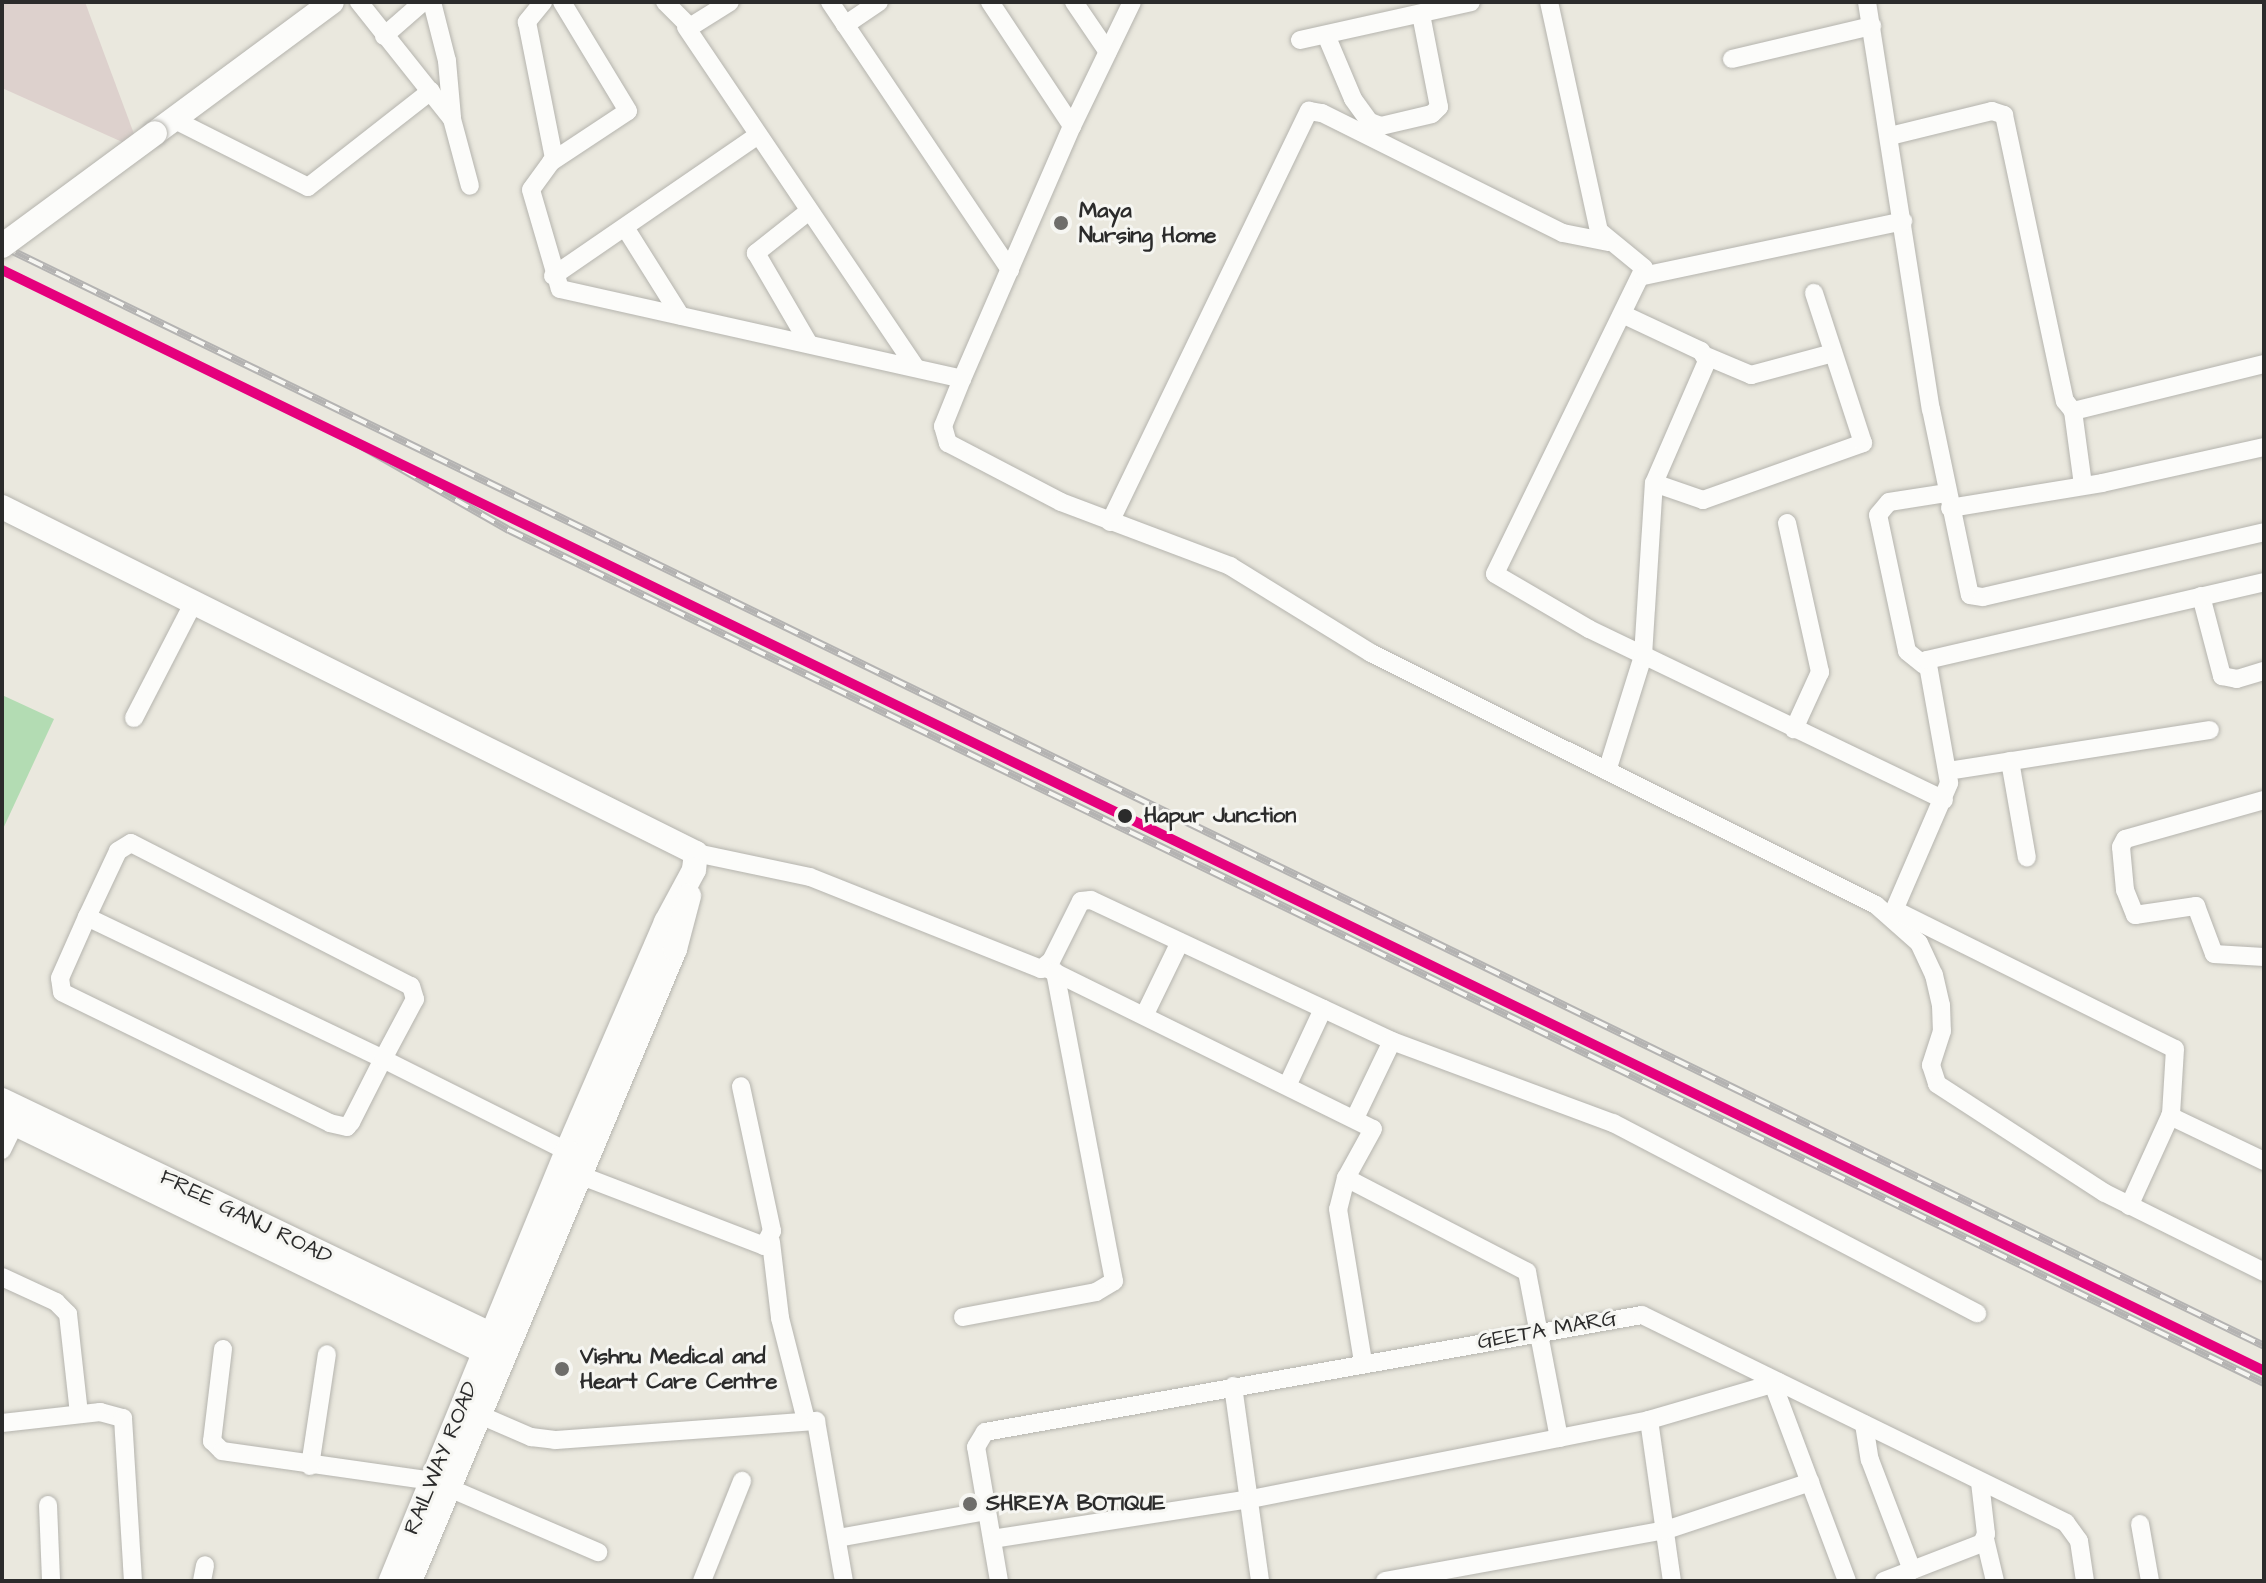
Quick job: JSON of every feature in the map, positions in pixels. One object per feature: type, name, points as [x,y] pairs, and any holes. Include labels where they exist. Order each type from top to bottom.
[{"type":"street","points":[[2,246],[332,2]]},
{"type":"street","points":[[359,2],[452,119]]},
{"type":"street","points":[[384,36],[423,2]]},
{"type":"street","points":[[432,2],[447,61],[452,119],[470,186]]},
{"type":"street","points":[[543,2],[527,22],[554,150],[551,162]]},
{"type":"street","points":[[562,2],[628,111],[551,162],[531,190],[553,276],[560,289],[914,365],[962,379]]},
{"type":"street","points":[[665,2],[686,27],[914,365]]},
{"type":"street","points":[[686,27],[730,2]]},
{"type":"street","points":[[830,2],[1010,270]]},
{"type":"street","points":[[845,25],[879,2]]},
{"type":"street","points":[[990,2],[1072,126]]},
{"type":"street","points":[[1074,2],[1108,52]]},
{"type":"street","points":[[1132,2],[1072,126],[962,379],[943,426],[948,443],[1110,522],[1230,566],[1345,639],[1893,912],[2169,1044],[2176,1057],[2170,1116],[2129,1206]]},
{"type":"street","points":[[1300,40],[1471,2]]},
{"type":"street","points":[[1549,2],[1599,231],[1608,242],[1643,265],[1643,276],[1495,574],[1643,656],[1944,800]]},
{"type":"street","points":[[1867,2],[1948,500],[1967,588],[1976,598],[2264,532]]},
{"type":"street","points":[[1326,35],[1338,72],[1370,122],[1394,123],[1432,114],[1440,103],[1421,14]]},
{"type":"street","points":[[1732,59],[1872,26]]},
{"type":"street","points":[[164,126],[308,187],[431,91]]},
{"type":"street","points":[[1110,522],[1309,111],[1322,113],[1563,233],[1608,242]]},
{"type":"street","points":[[1890,136],[1992,111],[2004,115],[2065,401],[2073,411],[2083,485]]},
{"type":"street","points":[[553,276],[626,229],[757,136]]},
{"type":"street","points":[[809,211],[756,253],[809,344]]},
{"type":"street","points":[[1643,276],[1903,221]]},
{"type":"street","points":[[626,229],[680,315]]},
{"type":"street","points":[[1654,483],[1703,500],[1863,443],[1862,428],[1814,293]]},
{"type":"street","points":[[1624,315],[1751,375],[1833,353]]},
{"type":"street","points":[[1607,771],[1643,656],[1654,483],[1701,380],[1706,356]]},
{"type":"street","points":[[2073,411],[2264,364]]},
{"type":"street","points":[[1893,912],[1944,800],[1948,771],[1924,665],[1907,651],[1878,515],[1889,502],[1948,500],[2083,485],[2264,447]]},
{"type":"street","points":[[2,507],[194,602],[695,861],[810,877],[1050,970],[1288,1084],[1373,1129],[1346,1178],[1338,1209],[1363,1362]]},
{"type":"street","points":[[1787,523],[1820,672],[1794,729]]},
{"type":"street","points":[[1924,665],[1933,657],[2264,582]]},
{"type":"street","points":[[2201,596],[2222,676],[2237,679],[2264,671]]},
{"type":"street","points":[[134,718],[194,602]]},
{"type":"street","points":[[1948,771],[2210,730]]},
{"type":"street","points":[[2010,761],[2027,858]]},
{"type":"street","points":[[2264,800],[2125,839],[2121,847],[2125,890],[2135,915],[2196,906],[2214,954],[2264,957]]},
{"type":"street","points":[[131,843],[411,986],[415,999],[383,1059],[347,1127],[330,1123],[62,992],[60,978],[118,851],[131,843]]},
{"type":"street","points":[[410,1581],[441,1484],[480,1415],[495,1348],[666,922],[695,861]]},
{"type":"street","points":[[963,1317],[1096,1292],[1114,1281],[1050,970],[1085,899],[1392,1041],[1613,1123],[1977,1313]]},
{"type":"street","points":[[1893,912],[1919,943],[1934,975],[1941,1005],[1942,1031],[1931,1065],[1937,1084],[2129,1206],[2264,1272]]},
{"type":"street","points":[[87,917],[383,1059],[569,1164],[756,1246],[771,1242]]},
{"type":"street","points":[[1145,1014],[1180,942]]},
{"type":"street","points":[[1288,1084],[1323,1009]]},
{"type":"street","points":[[1355,1118],[1392,1041]]},
{"type":"street","points":[[741,1086],[771,1242],[780,1318],[806,1420]]},
{"type":"street","points":[[2,1150],[10,1112]]},
{"type":"street","name":"FREE GANJ ROAD","points":[[10,1112],[495,1348]]},
{"type":"street","points":[[2170,1116],[2264,1161]]},
{"type":"street","points":[[1346,1178],[1527,1272],[1559,1438]]},
{"type":"street","points":[[2,1277],[56,1302],[68,1314],[79,1413]]},
{"type":"street","name":"GEETA MARG","points":[[987,1511],[979,1438],[995,1429],[1642,1315],[2074,1530],[2085,1581]]},
{"type":"street","name":"RAILWAY ROAD","points":[[391,1581],[441,1484],[495,1348]]},
{"type":"street","points":[[223,1349],[213,1427],[216,1447],[310,1466],[441,1484],[598,1552]]},
{"type":"street","points":[[310,1466],[327,1354]]},
{"type":"street","points":[[992,1539],[1251,1499],[1559,1438],[1649,1420],[1776,1383],[1847,1581]]},
{"type":"street","points":[[1233,1386],[1260,1581]]},
{"type":"street","points":[[2,1423],[79,1413],[116,1413],[125,1422],[133,1581]]},
{"type":"street","points":[[480,1415],[531,1437],[555,1440],[806,1420],[820,1427],[844,1581]]},
{"type":"street","points":[[1649,1420],[1672,1581]]},
{"type":"street","points":[[1864,1424],[1875,1474],[1912,1570]]},
{"type":"street","points":[[702,1581],[742,1481]]},
{"type":"street","points":[[1385,1581],[1666,1530],[1810,1482]]},
{"type":"street","points":[[1980,1482],[1985,1539],[1995,1581]]},
{"type":"street","points":[[48,1505],[51,1581]]},
{"type":"street","points":[[838,1538],[987,1511],[999,1581]]},
{"type":"street","points":[[2140,1524],[2150,1581]]},
{"type":"street","points":[[1884,1581],[1985,1539]]},
{"type":"shaded area","points":[[2,2],[85,2],[140,150],[2,88]]},
{"type":"green space","points":[[2,695],[54,719],[2,831]]},
{"type":"railway","points":[[2,246],[2264,1346]]},
{"type":"railway","points":[[351,440],[509,530],[2264,1383]]},
{"type":"transit line","points":[[2,270],[2264,1371]]},
{"type":"place","name":"Maya Nursing Home","points":[[1061,223]]},
{"type":"place","name":"Hapur Junction","points":[[1125,816]]},
{"type":"place","name":"Vishnu Medical and Heart Care Centre","points":[[562,1369]]},
{"type":"place","name":"SHREYA BOTIQUE","points":[[970,1504]]}]
